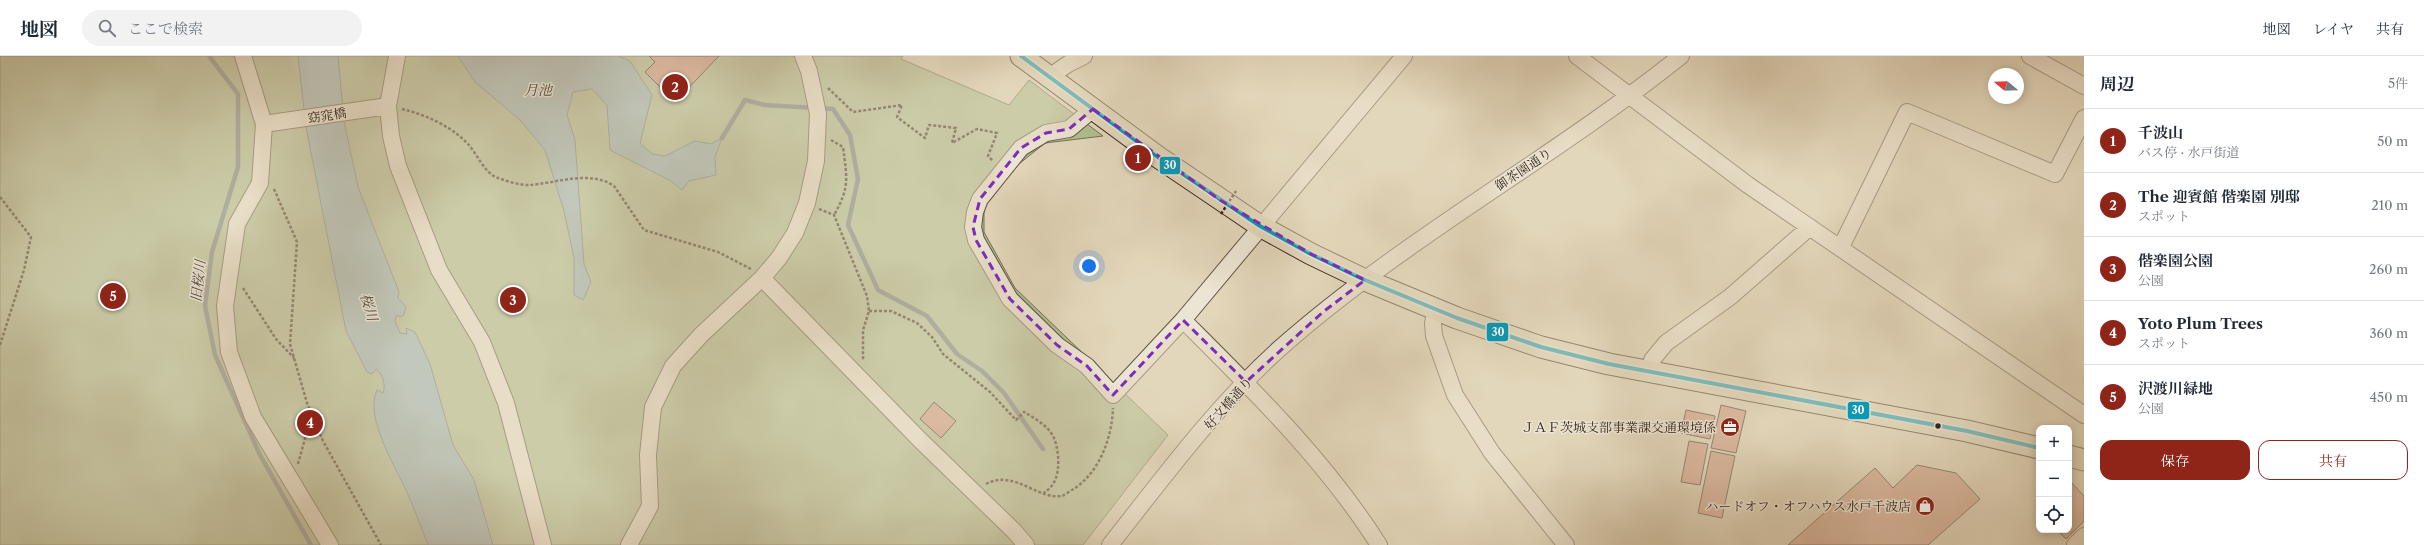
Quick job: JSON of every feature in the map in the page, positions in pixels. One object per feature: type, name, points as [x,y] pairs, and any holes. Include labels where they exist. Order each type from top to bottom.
[{"type":"main road","points":[[1021,56],[1158,157],[1260,226],[1311,254],[1365,280],[1436,309],[1541,347],[1654,372],[1967,431],[2036,447]]},
{"type":"main road","points":[[2072,457],[2084,460]]},
{"type":"street","points":[[243,56],[264,124],[260,183],[237,224],[225,306],[228,344],[240,384],[253,417],[330,545]]},
{"type":"street","points":[[397,56],[388,106],[391,136],[398,166],[439,270],[482,342],[506,403],[543,545]]},
{"type":"street","points":[[629,545],[650,506],[648,455],[653,407],[673,366],[701,335],[762,278],[795,233],[807,203],[816,160],[818,114],[809,71],[803,56]]},
{"type":"street","points":[[1049,77],[1068,64],[1084,56]]},
{"type":"street","points":[[1093,108],[1069,130],[1046,133],[1034,138],[1021,148],[980,199],[975,212],[973,228],[976,240],[1010,299],[1057,345],[1087,366],[1113,395],[1183,320],[1252,238],[1260,226],[1404,56]]},
{"type":"street","points":[[1577,56],[1631,95],[1748,185],[2084,415]]},
{"type":"street","name":"御茶園通り","points":[[1365,280],[1499,185],[1631,95],[1681,56]]},
{"type":"street","points":[[2030,56],[2084,86]]},
{"type":"street","name":"窈窕橋","points":[[264,124],[284,123],[388,106]]},
{"type":"street","points":[[1841,248],[1907,112],[2055,174],[2084,118]]},
{"type":"street","points":[[1654,372],[1652,360],[1666,343],[1730,296],[1810,227]]},
{"type":"street","points":[[762,278],[1014,531],[1026,545]]},
{"type":"street","name":"好文橋通り","points":[[1110,545],[1176,462],[1246,382],[1278,350],[1323,312],[1365,280]]},
{"type":"street","points":[[1436,309],[1433,323],[1434,336],[1455,395],[1492,453],[1566,545]]},
{"type":"street","points":[[1183,320],[1246,382],[1336,482],[1379,545]]},
{"type":"street","points":[[2074,545],[2084,536]]},
{"type":"path","points":[[809,71],[853,112],[902,105],[898,117],[925,138],[929,125],[956,128],[952,143],[977,129],[997,133],[988,156],[1002,170]]},
{"type":"path","points":[[388,106],[422,114],[454,132],[468,144],[487,170],[496,177],[527,185],[579,178],[596,178],[614,186],[644,230],[718,252],[750,268],[762,278]]},
{"type":"path","points":[[817,137],[832,140],[843,147],[847,174],[845,196],[834,216]]},
{"type":"path","points":[[273,188],[297,242],[290,344],[294,358],[313,418],[323,441],[382,545]]},
{"type":"path","points":[[1221,214],[1236,190]]},
{"type":"path","points":[[0,197],[31,237],[24,270],[0,344]]},
{"type":"path","points":[[807,203],[834,216],[867,296],[869,311],[863,330],[864,381]]},
{"type":"path","points":[[242,287],[276,340],[294,358]]},
{"type":"path","points":[[869,311],[890,311],[917,323],[932,337],[943,354],[990,392],[1016,420],[1024,412],[1038,420],[1052,435],[1057,450],[1057,469],[1053,484],[1044,493]]},
{"type":"path","points":[[973,491],[990,481],[1008,480],[1044,493],[1062,496],[1079,486],[1096,468],[1112,422],[1113,395]]},
{"type":"path","points":[[292,483],[309,424],[313,418]]},
{"type":"highlighted area","points":[[1093,109],[1220,200],[1311,254],[1365,280],[1323,312],[1246,382],[1183,320],[1113,395],[1087,366],[1057,345],[1010,299],[976,240],[973,227],[980,199],[1021,148],[1046,133],[1069,129]]},
{"type":"green space","points":[[0,56],[903,56],[901,59],[1009,105],[1029,80],[1103,136],[1045,143],[1019,164],[984,206],[984,232],[1015,288],[1168,435],[1083,545],[0,545]]},
{"type":"water","name":"桜川","points":[[298,56],[338,56],[344,121],[358,187],[399,292],[398,298],[406,307],[404,315],[400,317],[396,315],[395,321],[400,333],[407,334],[406,328],[415,332],[430,364],[453,445],[474,480],[493,545],[428,545],[406,490],[382,441],[374,413],[374,401],[377,390],[383,393],[383,380],[376,369],[372,374],[367,372],[346,331],[306,127]]},
{"type":"water","name":"月池","points":[[458,56],[618,56],[630,61],[652,95],[640,143],[652,154],[665,156],[695,141],[711,144],[722,138],[715,157],[716,175],[689,181],[682,190],[671,181],[610,150],[607,105],[592,89],[573,92],[567,115],[575,140],[584,264],[591,282],[583,300],[574,295],[574,258],[564,211],[545,150],[520,120],[475,82]]},
{"type":"building","points":[[649,56],[719,56],[675,102],[645,72],[655,62]]},
{"type":"building","points":[[934,402],[956,421],[941,438],[920,419]]},
{"type":"building","points":[[1721,405],[1746,411],[1736,453],[1711,448]]},
{"type":"building","points":[[1686,410],[1715,416],[1710,439],[1681,433]]},
{"type":"building","points":[[1689,441],[1708,444],[1700,485],[1681,482]]},
{"type":"building","points":[[1711,451],[1735,456],[1722,518],[1698,513]]},
{"type":"building","points":[[1917,465],[1956,473],[1980,499],[1928,545],[1788,545],[1875,468],[1893,488]]},
{"type":"building","points":[[2072,483],[2084,496],[2084,521],[2072,533]]},
{"type":"building","points":[[2060,533],[2072,533],[2066,539]]},
{"type":"waterway","name":"旧桜川","points":[[209,56],[238,94],[238,167],[212,252],[205,306],[215,355],[260,455],[311,545]]},
{"type":"waterway","points":[[722,138],[745,100],[765,105],[833,109],[850,135],[858,179],[848,225],[878,290],[927,316],[957,354],[982,371],[1004,393],[1043,449]]},
{"type":"transit line","name":"30","points":[[1021,56],[1158,157],[1260,226],[1311,254],[1365,280],[1457,318],[1541,347],[1609,364],[1967,431],[2036,447]]},
{"type":"place","name":"The 迎賓館 偕楽園 別邸","points":[[675,87]]},
{"type":"place","name":"千波山","points":[[1138,158]]},
{"type":"place","name":"沢渡川緑地","points":[[113,296]]},
{"type":"place","name":"偕楽園公園","points":[[513,300]]},
{"type":"place","name":"Yoto Plum Trees","points":[[310,423]]},
{"type":"place","name":"ＪＡＦ茨城支部事業課交通環境係","points":[[1730,427]]},
{"type":"place","name":"ハードオフ・オフハウス水戸千波店","points":[[1925,506]]}]
